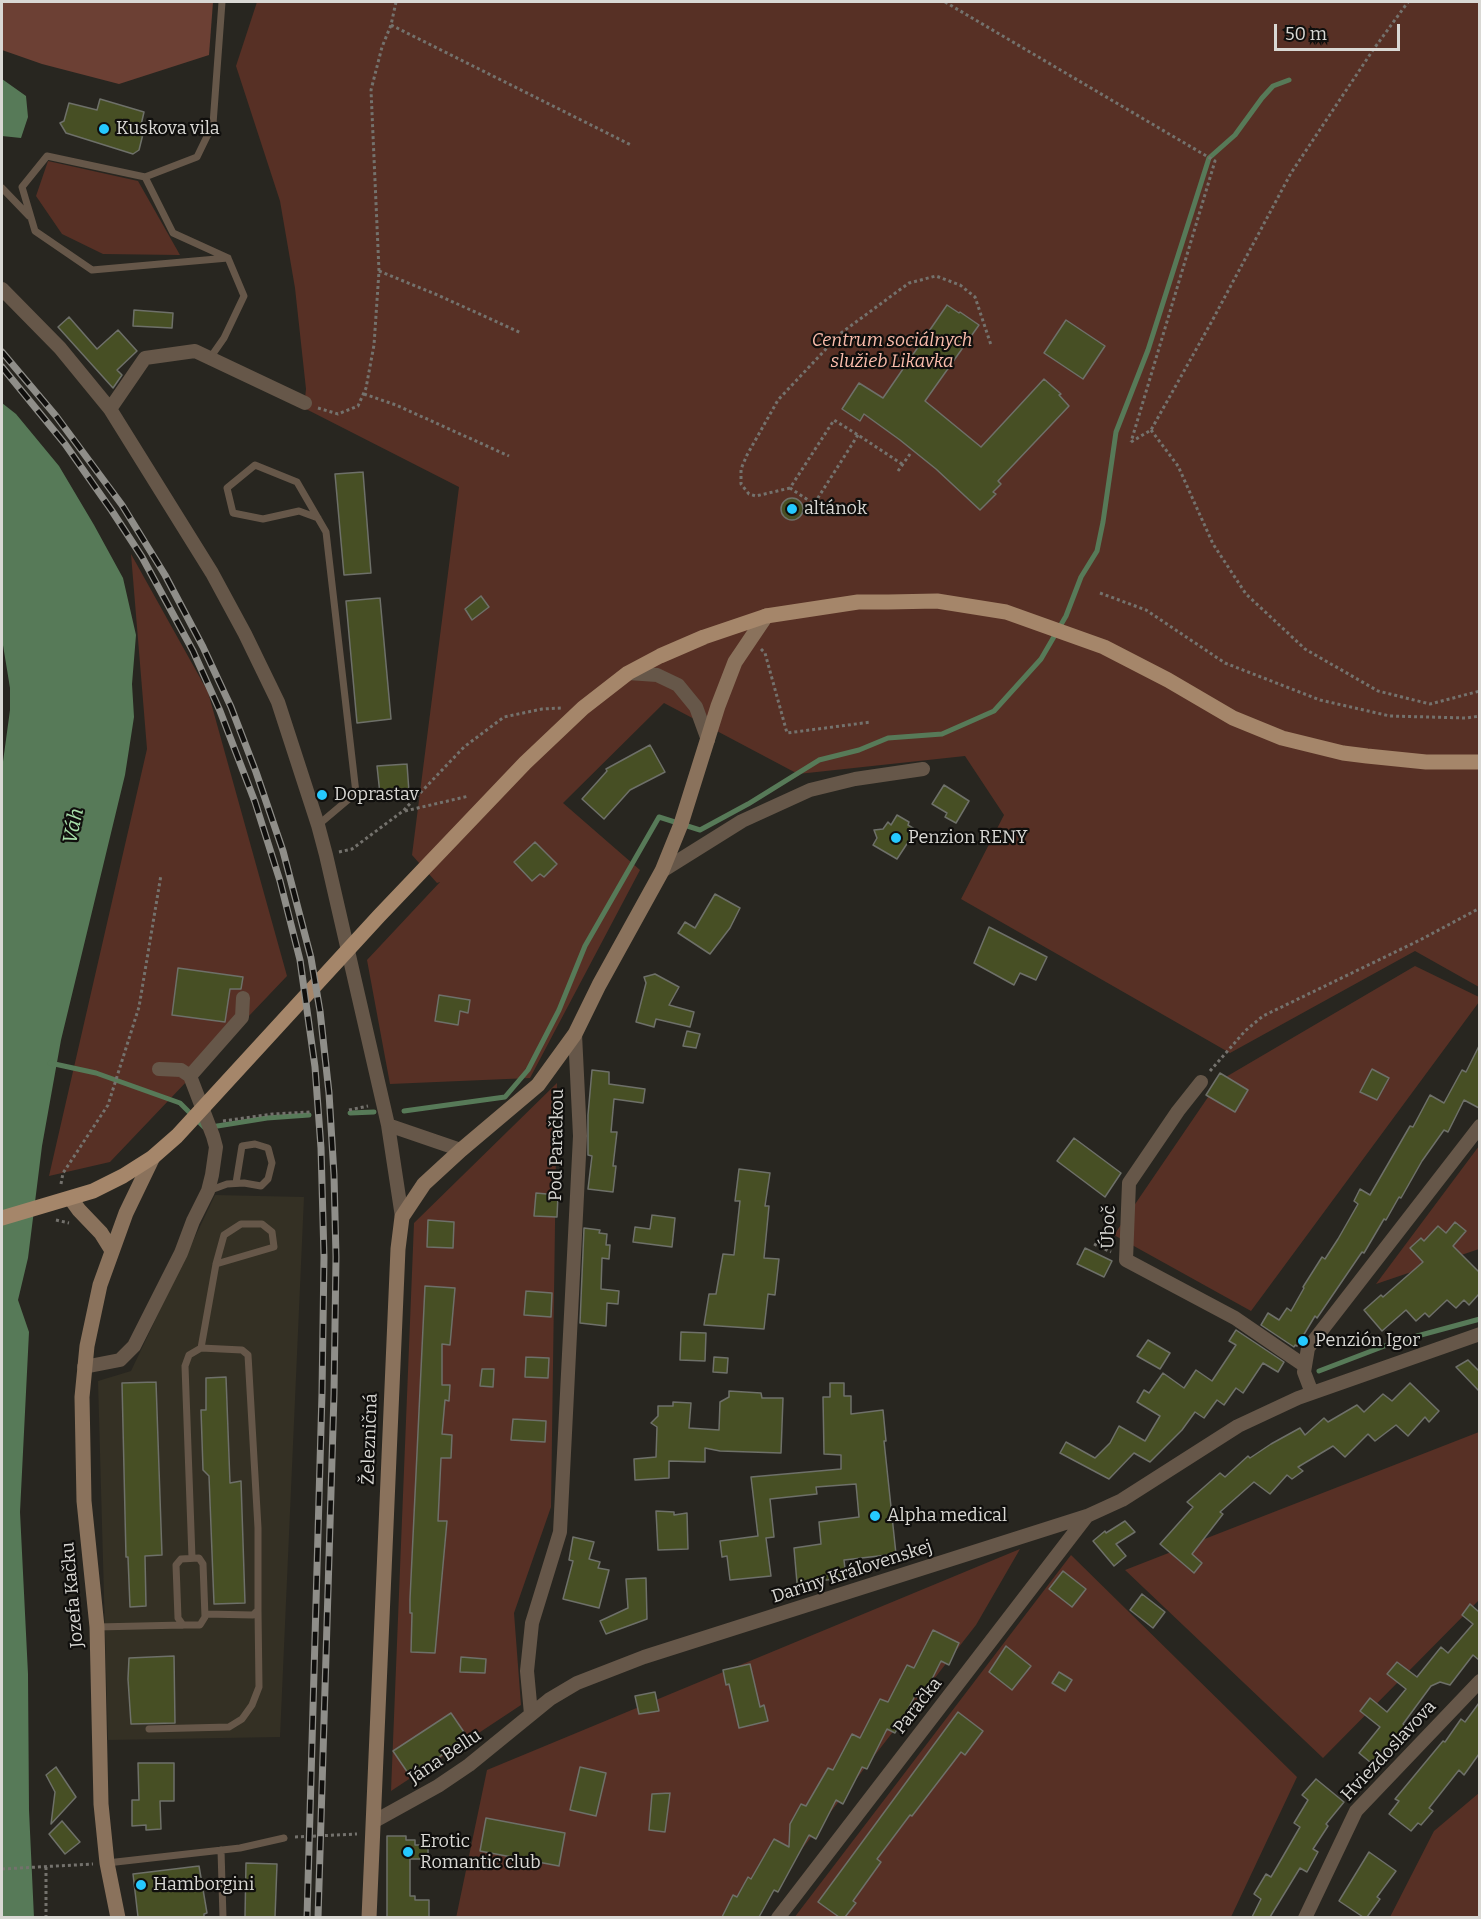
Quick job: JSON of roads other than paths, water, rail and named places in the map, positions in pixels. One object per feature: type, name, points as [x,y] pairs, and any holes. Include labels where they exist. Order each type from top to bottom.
[{"type":"main road","points":[[2,1218],[93,1191],[153,1157],[177,1136],[379,916],[517,771],[583,708],[628,674],[660,656],[704,636],[766,616],[858,602],[937,601],[1006,612],[1040,622],[1104,647],[1168,680],[1233,718],[1282,738],[1343,753],[1367,756],[1426,762],[1479,762]]},
{"type":"street","points":[[2,289],[60,348],[110,409],[135,445],[212,573],[278,702],[326,855],[388,1125],[402,1217]]},
{"type":"street","points":[[110,409],[145,358],[195,351],[305,403]]},
{"type":"street","name":"Pod Paračkou","points":[[531,1714],[528,1671],[532,1623],[560,1532],[580,1136],[575,1034],[599,985],[662,871],[681,824],[718,706],[735,662],[766,616]]},
{"type":"street","points":[[628,674],[657,675],[678,685],[696,707],[708,740]]},
{"type":"street","points":[[662,871],[742,821],[810,790],[855,779],[923,769]]},
{"type":"street","points":[[190,1076],[242,1017],[243,998]]},
{"type":"street","name":"Železničná","points":[[369,1917],[398,1249],[402,1217],[424,1184],[538,1086],[575,1034]]},
{"type":"street","points":[[84,1367],[120,1360],[134,1346],[177,1262],[208,1191],[216,1147],[210,1124],[190,1076],[181,1070],[159,1069]]},
{"type":"street","name":"Úboč","points":[[1201,1082],[1178,1111],[1129,1183],[1126,1260],[1235,1318],[1305,1366]]},
{"type":"street","points":[[388,1125],[461,1150]]},
{"type":"street","points":[[1312,1393],[1304,1372],[1308,1348],[1479,1126]]},
{"type":"street","name":"Jozefa Kačku","points":[[118,1917],[107,1863],[101,1804],[97,1627],[84,1501],[82,1438],[84,1367],[93,1315],[111,1249],[153,1157]]},
{"type":"street","points":[[64,1201],[79,1210],[101,1233],[111,1249]]},
{"type":"street","name":"Dariny Kráľovenskej","points":[[531,1714],[550,1699],[577,1683],[644,1657],[1087,1516],[1122,1500],[1238,1426],[1312,1393],[1479,1334]]},
{"type":"street","name":"Paračka","points":[[778,1917],[1087,1516]]},
{"type":"street","name":"Hviezdoslavova","points":[[1305,1917],[1356,1811],[1479,1681]]},
{"type":"street","name":"Jána Bellu","points":[[373,1828],[470,1766],[531,1714]]},
{"type":"lane","points":[[222,2],[213,124],[197,157],[145,177],[47,156],[22,187],[35,231],[92,270],[228,258]]},
{"type":"lane","points":[[145,177],[173,233],[228,258],[244,296],[224,338],[210,358]]},
{"type":"lane","points":[[2,188],[31,218]]},
{"type":"lane","points":[[318,518],[299,511],[263,519],[234,513],[227,488],[255,465],[297,482],[318,518],[326,532],[356,793],[318,825]]},
{"type":"lane","points":[[208,1191],[236,1183],[261,1186],[268,1179],[272,1163],[268,1148],[255,1144],[242,1146],[236,1183]]},
{"type":"lane","points":[[201,1348],[216,1264],[224,1235],[241,1224],[262,1224],[272,1232],[274,1246],[216,1264]]},
{"type":"lane","points":[[148,1729],[229,1727],[242,1719],[252,1705],[259,1687],[258,1528],[248,1355],[242,1350],[201,1348],[189,1355],[185,1366],[192,1558]]},
{"type":"lane","points":[[97,1627],[200,1625],[205,1614],[203,1564],[199,1558],[181,1559],[176,1565],[178,1618],[183,1625]]},
{"type":"lane","points":[[205,1614],[253,1615],[258,1610]]},
{"type":"lane","points":[[107,1863],[240,1848],[284,1838]]},
{"type":"lane","points":[[221,1850],[224,1917]]},
{"type":"water","points":[[2,79],[26,96],[28,117],[21,138],[2,136]]},
{"type":"water","name":"Váh","points":[[2,403],[16,414],[59,466],[94,525],[123,578],[136,635],[132,684],[134,717],[125,775],[61,1040],[42,1146],[28,1258],[18,1300],[29,1332],[20,1512],[28,1674],[29,1810],[34,1918],[2,1917],[2,769],[10,710],[10,688],[2,639]]},
{"type":"waterway","points":[[404,1111],[505,1097],[528,1070],[559,1010],[585,946],[659,817],[700,830],[748,804],[819,760],[859,750],[888,738],[942,734],[994,711],[1041,659],[1066,616],[1081,577],[1097,551],[1116,432],[1148,350],[1209,158],[1235,135],[1273,86],[1289,80]]},
{"type":"waterway","points":[[50,1063],[96,1073],[180,1103],[205,1128],[267,1118],[309,1115]]},
{"type":"waterway","points":[[350,1113],[374,1112]]},
{"type":"waterway","points":[[1319,1371],[1395,1342],[1480,1319]]},
{"type":"railway","points":[[2,352],[56,416],[122,505],[165,575],[203,647],[231,707],[256,772],[283,851],[311,958],[320,1011],[329,1093],[336,1257],[318,1918]]},
{"type":"railway","points":[[2,367],[65,444],[112,511],[142,557],[193,651],[220,711],[255,802],[280,881],[300,960],[315,1067],[321,1148],[324,1257],[307,1918]]},
{"type":"place","name":"Kuskova vila","points":[[104,129]]},
{"type":"place","name":"altánok","points":[[792,509]]},
{"type":"place","name":"Doprastav","points":[[322,795]]},
{"type":"place","name":"Penzion RENY","points":[[896,838]]},
{"type":"place","name":"Penzión Igor","points":[[1303,1341]]},
{"type":"place","name":"Alpha medical","points":[[875,1516]]},
{"type":"place","name":"Erotic Romantic club","points":[[408,1852]]},
{"type":"place","name":"Hamborgini","points":[[141,1885]]},
{"type":"park label","name":"Centrum sociálnych služieb Likavka","points":[[892,351]]}]
